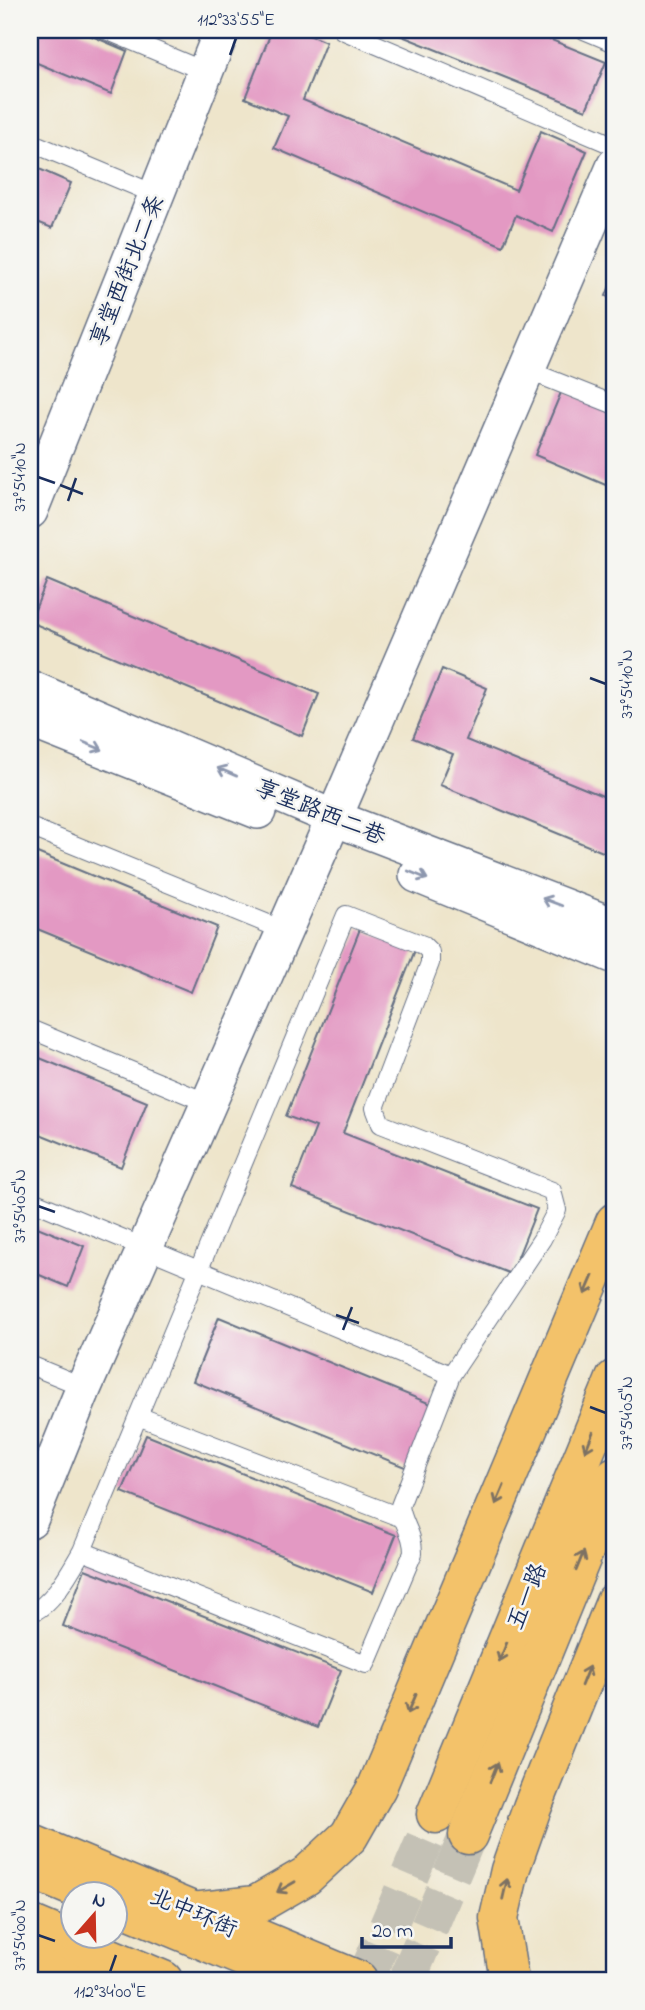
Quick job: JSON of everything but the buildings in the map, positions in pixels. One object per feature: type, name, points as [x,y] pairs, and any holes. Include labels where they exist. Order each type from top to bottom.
[{"type":"main road","points":[[192,1912],[256,1905],[306,1876],[349,1836],[377,1787],[615,1222]]},
{"type":"main road","name":"五一路","points":[[436,1814],[615,1379]]},
{"type":"main road","points":[[468,1835],[615,1476]]},
{"type":"main road","points":[[509,1980],[499,1918],[510,1870],[531,1808],[615,1602]]},
{"type":"main road","name":"北中环街","points":[[30,1843],[358,1980]]},
{"type":"main road","points":[[69,1860],[88,1881]]},
{"type":"main road","points":[[30,1869],[60,1882]]},
{"type":"main road","name":"北中环街","points":[[130,1910],[299,1980]]},
{"type":"main road","points":[[30,1924],[163,1980]]},
{"type":"main road","points":[[30,1951],[97,1980]]},
{"type":"street","name":"享堂西街北二条","points":[[30,511],[222,30]]},
{"type":"street","points":[[32,1510],[527,369],[607,209],[615,165]]},
{"type":"street","name":"享堂路西二巷","points":[[30,688],[615,957]]},
{"type":"street","name":"享堂路西二巷","points":[[30,720],[615,926]]},
{"type":"lane","points":[[106,30],[206,72]]},
{"type":"lane","points":[[342,30],[615,146]]},
{"type":"lane","points":[[584,30],[615,43]]},
{"type":"lane","points":[[30,142],[157,195]]},
{"type":"lane","points":[[527,369],[615,405]]},
{"type":"lane","points":[[30,827],[284,930]]},
{"type":"lane","points":[[30,1613],[37,1611],[66,1579],[82,1551],[345,915],[423,945],[430,952],[430,963],[375,1108],[381,1124],[552,1191],[557,1210],[542,1239],[451,1375],[400,1506],[402,1518],[413,1541],[413,1553],[366,1664],[82,1551]]},
{"type":"lane","points":[[30,1029],[208,1102]]},
{"type":"lane","points":[[30,1200],[451,1375]]},
{"type":"lane","points":[[30,1365],[84,1387]]},
{"type":"lane","points":[[138,1416],[402,1518]]},
{"type":"tunnel","points":[[365,1980],[436,1814]]},
{"type":"tunnel","points":[[407,1980],[468,1835]]}]
